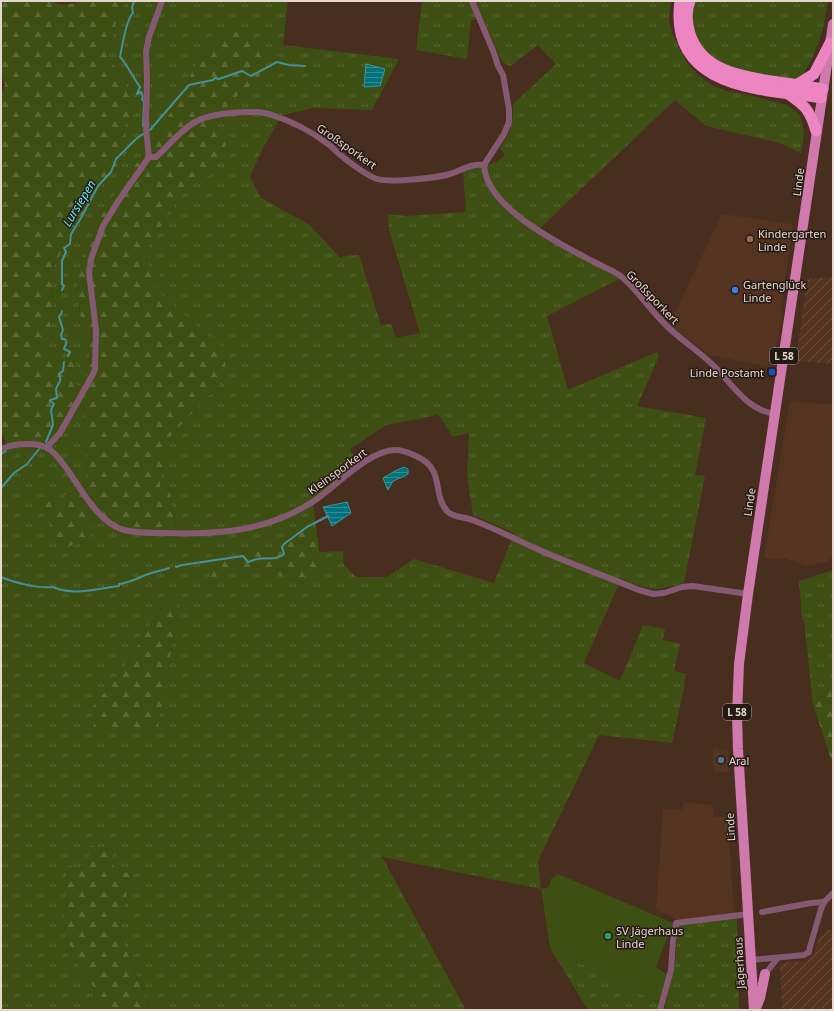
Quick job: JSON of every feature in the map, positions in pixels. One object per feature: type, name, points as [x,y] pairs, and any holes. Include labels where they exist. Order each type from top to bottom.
[{"type":"highway","points":[[680,1],[679,23],[685,44],[693,58],[705,70],[725,81],[786,93],[822,93]]},
{"type":"highway","points":[[690,1],[688,18],[691,36],[698,49],[713,64],[721,69],[741,76],[796,85],[822,93]]},
{"type":"highway","points":[[796,85],[814,74],[830,43]]},
{"type":"highway","points":[[786,93],[803,104],[813,119],[816,131]]},
{"type":"main road","name":"Linde","points":[[749,914],[741,809],[737,715],[740,655],[809,191],[816,131],[833,24]]},
{"type":"main road","name":"Jägerhaus","points":[[749,914],[754,1010]]},
{"type":"main road","points":[[754,1010],[760,998],[765,974]]},
{"type":"street","points":[[1,449],[18,444],[33,444],[47,447],[60,433],[95,369],[96,330],[89,273],[91,258],[97,240],[110,213],[149,157],[146,129],[148,79],[146,51],[149,37],[162,1]]},
{"type":"street","points":[[472,1],[498,66],[504,75],[509,109],[509,122],[504,134],[484,165]]},
{"type":"street","name":"Großsporkert","points":[[149,157],[156,157],[197,121],[218,114],[237,113],[271,114],[293,124],[316,135],[342,156],[377,179],[400,180],[432,178],[478,164],[484,165],[486,176],[492,190],[498,198],[514,212],[544,234],[622,277],[670,329],[705,358],[748,402],[763,411],[775,414]]},
{"type":"street","name":"Kleinsporkert","points":[[47,447],[57,456],[76,480],[96,511],[114,526],[124,530],[138,532],[184,534],[244,530],[286,517],[314,501],[341,478],[376,455],[395,450],[404,451],[421,458],[432,468],[442,500],[448,512],[474,520],[538,549],[639,590],[654,594],[664,593],[682,587],[693,586],[748,594]]},
{"type":"street","points":[[751,960],[777,959],[804,955],[809,952],[821,909],[824,902],[833,893]]},
{"type":"street","points":[[762,912],[824,902]]},
{"type":"street","points":[[660,1010],[671,970],[676,923],[749,914]]},
{"type":"street","points":[[765,974],[777,959]]},
{"type":"shaded area","name":"Gartenglück Linde","points":[[722,214],[793,224],[780,313],[782,314],[778,342],[773,354],[771,367],[709,355],[669,325]]},
{"type":"shaded area","points":[[833,277],[833,364],[796,361],[807,279]]},
{"type":"shaded area","points":[[790,402],[833,404],[833,557],[826,562],[806,566],[784,558],[764,558]]},
{"type":"shaded area","name":"Aral","points":[[713,748],[728,750],[729,773],[714,771]]},
{"type":"shaded area","points":[[684,802],[713,805],[714,817],[730,816],[731,822],[728,821],[734,915],[679,920],[656,910],[663,809],[682,810]]},
{"type":"shaded area","points":[[833,929],[833,1010],[782,1010],[780,964],[805,961],[810,958],[814,952],[820,935],[825,931]]},
{"type":"green space","points":[[1,1],[52,1],[60,4],[68,4],[85,1],[126,1],[119,13],[107,56],[124,79],[130,100],[131,118],[124,125],[128,151],[90,201],[52,269],[53,305],[50,328],[54,336],[38,349],[53,358],[69,358],[75,364],[77,369],[75,384],[82,387],[86,379],[90,360],[88,343],[80,314],[77,283],[83,255],[105,208],[157,137],[208,43],[221,34],[240,32],[256,44],[268,56],[258,80],[233,99],[216,126],[226,144],[210,176],[193,177],[144,253],[148,266],[159,273],[156,290],[225,350],[226,377],[167,440],[159,492],[170,492],[177,535],[124,532],[93,510],[89,539],[63,549],[39,502],[55,499],[89,486],[83,403],[56,445],[46,449],[8,448],[1,431],[1,95],[5,85],[1,74]]},
{"type":"green space","points":[[126,1],[288,1],[283,45],[399,59],[372,110],[314,108],[282,115],[263,148],[250,177],[261,198],[310,225],[340,258],[344,256],[359,255],[381,325],[391,324],[396,338],[420,333],[389,230],[388,214],[406,216],[466,212],[463,171],[490,164],[505,155],[500,148],[511,128],[513,104],[556,64],[538,45],[510,66],[503,63],[482,17],[471,21],[467,59],[416,50],[422,1],[671,1],[669,20],[672,33],[687,63],[698,75],[712,85],[729,92],[745,94],[787,105],[799,114],[802,122],[804,134],[801,153],[780,143],[706,126],[675,100],[537,231],[619,279],[547,316],[568,390],[657,352],[659,356],[637,406],[706,418],[695,475],[705,476],[684,583],[658,589],[638,586],[621,579],[584,663],[620,681],[643,625],[665,629],[663,640],[680,644],[674,671],[686,674],[672,743],[599,735],[538,861],[541,889],[382,857],[466,1010],[156,1010],[149,1003],[118,931],[132,874],[114,869],[112,849],[90,846],[88,868],[67,867],[64,932],[79,967],[93,986],[96,1010],[1,1010],[1,453],[8,448],[46,449],[56,445],[83,402],[89,486],[40,503],[63,549],[89,539],[93,510],[110,525],[127,532],[198,535],[238,531],[257,527],[276,521],[313,503],[312,501],[296,510],[258,525],[212,531],[177,532],[170,492],[158,492],[167,440],[226,377],[225,351],[156,290],[159,273],[148,266],[144,253],[193,177],[210,176],[226,144],[215,126],[233,99],[258,80],[268,56],[256,44],[241,33],[221,34],[208,44],[157,137],[105,208],[83,255],[77,283],[80,314],[88,343],[90,360],[86,379],[82,388],[75,384],[77,370],[75,364],[69,358],[53,358],[38,349],[54,336],[50,328],[53,305],[52,269],[90,201],[128,151],[124,125],[131,118],[130,100],[124,79],[107,56],[119,13]],"holes":[[[438,414],[453,437],[469,433],[467,476],[473,515],[514,533],[494,583],[414,559],[387,577],[356,577],[344,565],[343,551],[319,552],[322,573],[318,579],[297,582],[255,566],[211,577],[209,562],[285,545],[284,540],[316,526],[313,503],[342,478],[359,468],[350,449],[386,425]],[[182,589],[158,726],[95,730],[93,706],[122,672],[159,611]]]},
{"type":"green space","points":[[694,1],[828,1],[820,38],[814,55],[805,71],[806,75],[795,80],[745,72],[721,64],[703,50],[692,25]]},
{"type":"green space","points":[[316,526],[322,573],[319,579],[297,582],[255,566],[211,578],[208,562],[284,545],[284,540]]},
{"type":"green space","points":[[833,570],[833,685],[813,704],[804,620],[802,620],[799,581]]},
{"type":"green space","points":[[182,589],[158,727],[94,730],[93,706],[122,672],[159,611]]},
{"type":"green space","points":[[833,685],[833,765],[813,704]]},
{"type":"green space","points":[[89,846],[112,849],[114,869],[132,874],[118,931],[149,1003],[156,1010],[96,1010],[93,986],[79,967],[64,932],[67,866],[88,868]]},
{"type":"green space","name":"SV Jägerhaus Linde","points":[[558,874],[673,923],[656,967],[668,975],[660,1003],[550,948],[541,889],[549,887],[551,879]]},
{"type":"green space","points":[[737,918],[739,1010],[664,1010],[674,969],[679,923]]},
{"type":"green space","points":[[550,948],[660,1003],[658,1010],[588,1010]]},
{"type":"water","points":[[366,64],[385,69],[380,86],[364,87]]},
{"type":"water","points":[[404,467],[408,469],[408,474],[393,481],[388,490],[383,478]]},
{"type":"water","points":[[347,502],[351,513],[332,526],[323,507]]},
{"type":"waterway","name":"Lursiepen","points":[[134,1],[132,8],[133,13],[126,27],[120,57],[140,87],[137,94],[141,92],[144,102],[143,126]]},
{"type":"waterway","points":[[150,130],[189,85],[213,80],[215,78],[219,79],[242,71],[251,76],[277,62],[289,65],[305,66]]},
{"type":"waterway","name":"Lursiepen","points":[[62,290],[64,286],[62,284],[62,261],[66,252],[64,248],[70,244],[71,234],[98,186],[111,172],[116,159],[143,134]]},
{"type":"waterway","name":"Lursiepen","points":[[62,311],[59,317],[63,330],[61,335],[62,339],[65,339],[67,343],[64,349],[70,352],[68,356]]},
{"type":"waterway","name":"Lursiepen","points":[[46,442],[53,425],[51,410],[54,404],[50,400],[57,398],[56,389],[60,381],[59,374],[63,371],[64,362]]},
{"type":"waterway","name":"Lursiepen","points":[[1,488],[14,473],[27,464],[39,449]]},
{"type":"waterway","points":[[1,454],[6,451]]},
{"type":"waterway","points":[[176,567],[243,556],[248,562],[261,558],[275,558],[281,556],[284,554],[282,547],[284,544],[307,527],[328,516]]},
{"type":"waterway","points":[[1,577],[33,586],[53,587],[69,591],[85,591],[119,586],[119,584],[169,568]]},
{"type":"place","name":"Kindergarten Linde","points":[[750,239]]},
{"type":"place","name":"Gartenglück Linde","points":[[735,290]]},
{"type":"place","name":"Linde Postamt","points":[[772,372]]},
{"type":"place","name":"Aral","points":[[721,760]]},
{"type":"place","name":"SV Jägerhaus Linde","points":[[608,936]]}]
